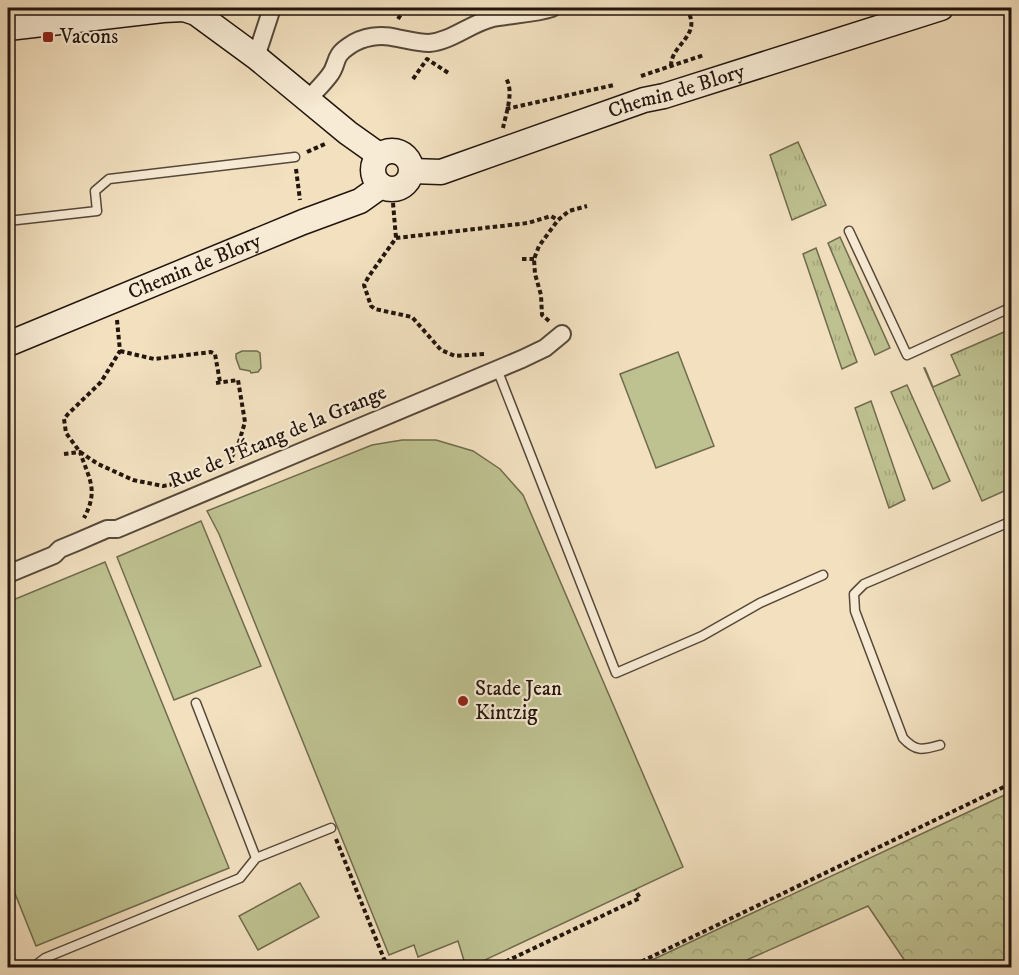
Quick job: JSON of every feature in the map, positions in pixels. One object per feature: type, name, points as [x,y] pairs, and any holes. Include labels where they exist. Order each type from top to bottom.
[{"type":"street","points":[[256,57],[272,8]]},
{"type":"street","points":[[308,99],[331,74],[337,55],[358,40],[374,36],[428,43],[443,40],[479,22],[552,8]]},
{"type":"street","name":"Chemin de Blory","points":[[411,171],[441,172],[644,100],[663,96],[941,8]]},
{"type":"street","points":[[8,28],[184,9],[211,14],[256,57],[348,133],[379,155]]},
{"type":"street","points":[[393,151],[404,154],[410,162],[411,171],[410,178],[405,184],[391,189],[381,186],[373,171],[379,155],[393,151]]},
{"type":"street","name":"Chemin de Blory","points":[[8,344],[303,222],[360,201],[381,186]]},
{"type":"street","name":"Rue de l'Étang de la Grange","points":[[8,574],[107,529],[117,529],[497,369],[545,348],[562,333]]},
{"type":"lane","points":[[8,221],[97,211],[95,191],[110,179],[295,157]]},
{"type":"lane","points":[[849,231],[907,355],[1011,307]]},
{"type":"lane","points":[[497,369],[616,673],[702,636],[760,603],[823,575]]},
{"type":"lane","points":[[939,745],[923,750],[912,747],[903,738],[855,611],[854,594],[864,584],[1011,521]]},
{"type":"lane","points":[[196,703],[256,858]]},
{"type":"lane","points":[[32,968],[45,958],[240,878],[256,858],[331,828]]},
{"type":"path","points":[[671,66],[671,60],[691,29],[690,14],[686,8]]},
{"type":"path","points":[[633,79],[704,55]]},
{"type":"path","points":[[413,79],[427,59],[450,74]]},
{"type":"path","points":[[501,150],[502,130],[510,89],[505,77]]},
{"type":"path","points":[[506,109],[615,85]]},
{"type":"path","points":[[303,222],[295,157],[348,133]]},
{"type":"path","points":[[562,333],[542,315],[541,295],[535,274],[534,259],[538,246],[558,220],[569,211],[587,206]]},
{"type":"path","points":[[394,214],[396,238],[364,285],[371,306],[375,309],[412,317],[441,350],[455,356],[484,354]]},
{"type":"path","points":[[396,238],[528,223],[551,216],[558,220]]},
{"type":"path","points":[[522,259],[534,259]]},
{"type":"path","points":[[77,542],[80,526],[92,498],[92,482],[80,452],[66,433],[64,419],[101,382],[120,351],[116,313]]},
{"type":"path","points":[[120,351],[154,358],[211,352],[215,354],[218,383],[238,380],[245,422],[239,442],[228,464],[228,482]]},
{"type":"path","points":[[64,454],[80,452],[133,480],[163,486],[178,483]]},
{"type":"path","points":[[628,968],[1011,783]]},
{"type":"path","points":[[331,828],[384,959],[391,968]]},
{"type":"path","points":[[492,968],[640,898],[635,890]]},
{"type":"green space","points":[[798,142],[826,205],[792,220],[770,155]]},
{"type":"green space","points":[[840,237],[890,348],[875,355],[828,243]]},
{"type":"green space","points":[[816,248],[857,362],[842,369],[803,254]]},
{"type":"green space","points":[[1011,329],[1011,488],[982,501],[924,368],[933,387],[960,375],[951,355]]},
{"type":"green space","points":[[242,351],[260,353],[261,368],[258,372],[251,373],[240,369],[236,354]]},
{"type":"green space","points":[[678,352],[714,446],[656,468],[620,374]]},
{"type":"green space","points":[[907,385],[950,481],[933,489],[891,392]]},
{"type":"green space","points":[[871,401],[905,500],[889,508],[855,408]]},
{"type":"green space","name":"Stade Jean Kintzig","points":[[402,440],[436,440],[473,451],[500,469],[523,495],[683,867],[470,967],[466,967],[458,941],[418,957],[414,945],[389,955],[219,534],[207,511],[372,445]]},
{"type":"green space","points":[[201,521],[261,666],[174,700],[117,557]]},
{"type":"green space","points":[[105,562],[229,868],[36,946],[8,876],[8,602]]},
{"type":"green space","points":[[1011,792],[1011,967],[909,967],[868,906],[731,967],[637,967]]},
{"type":"green space","points":[[300,883],[319,917],[258,950],[239,916]]},
{"type":"place","name":"Vacons","points":[[48,37]]},
{"type":"place","name":"Stade Jean Kintzig","points":[[463,701]]}]
